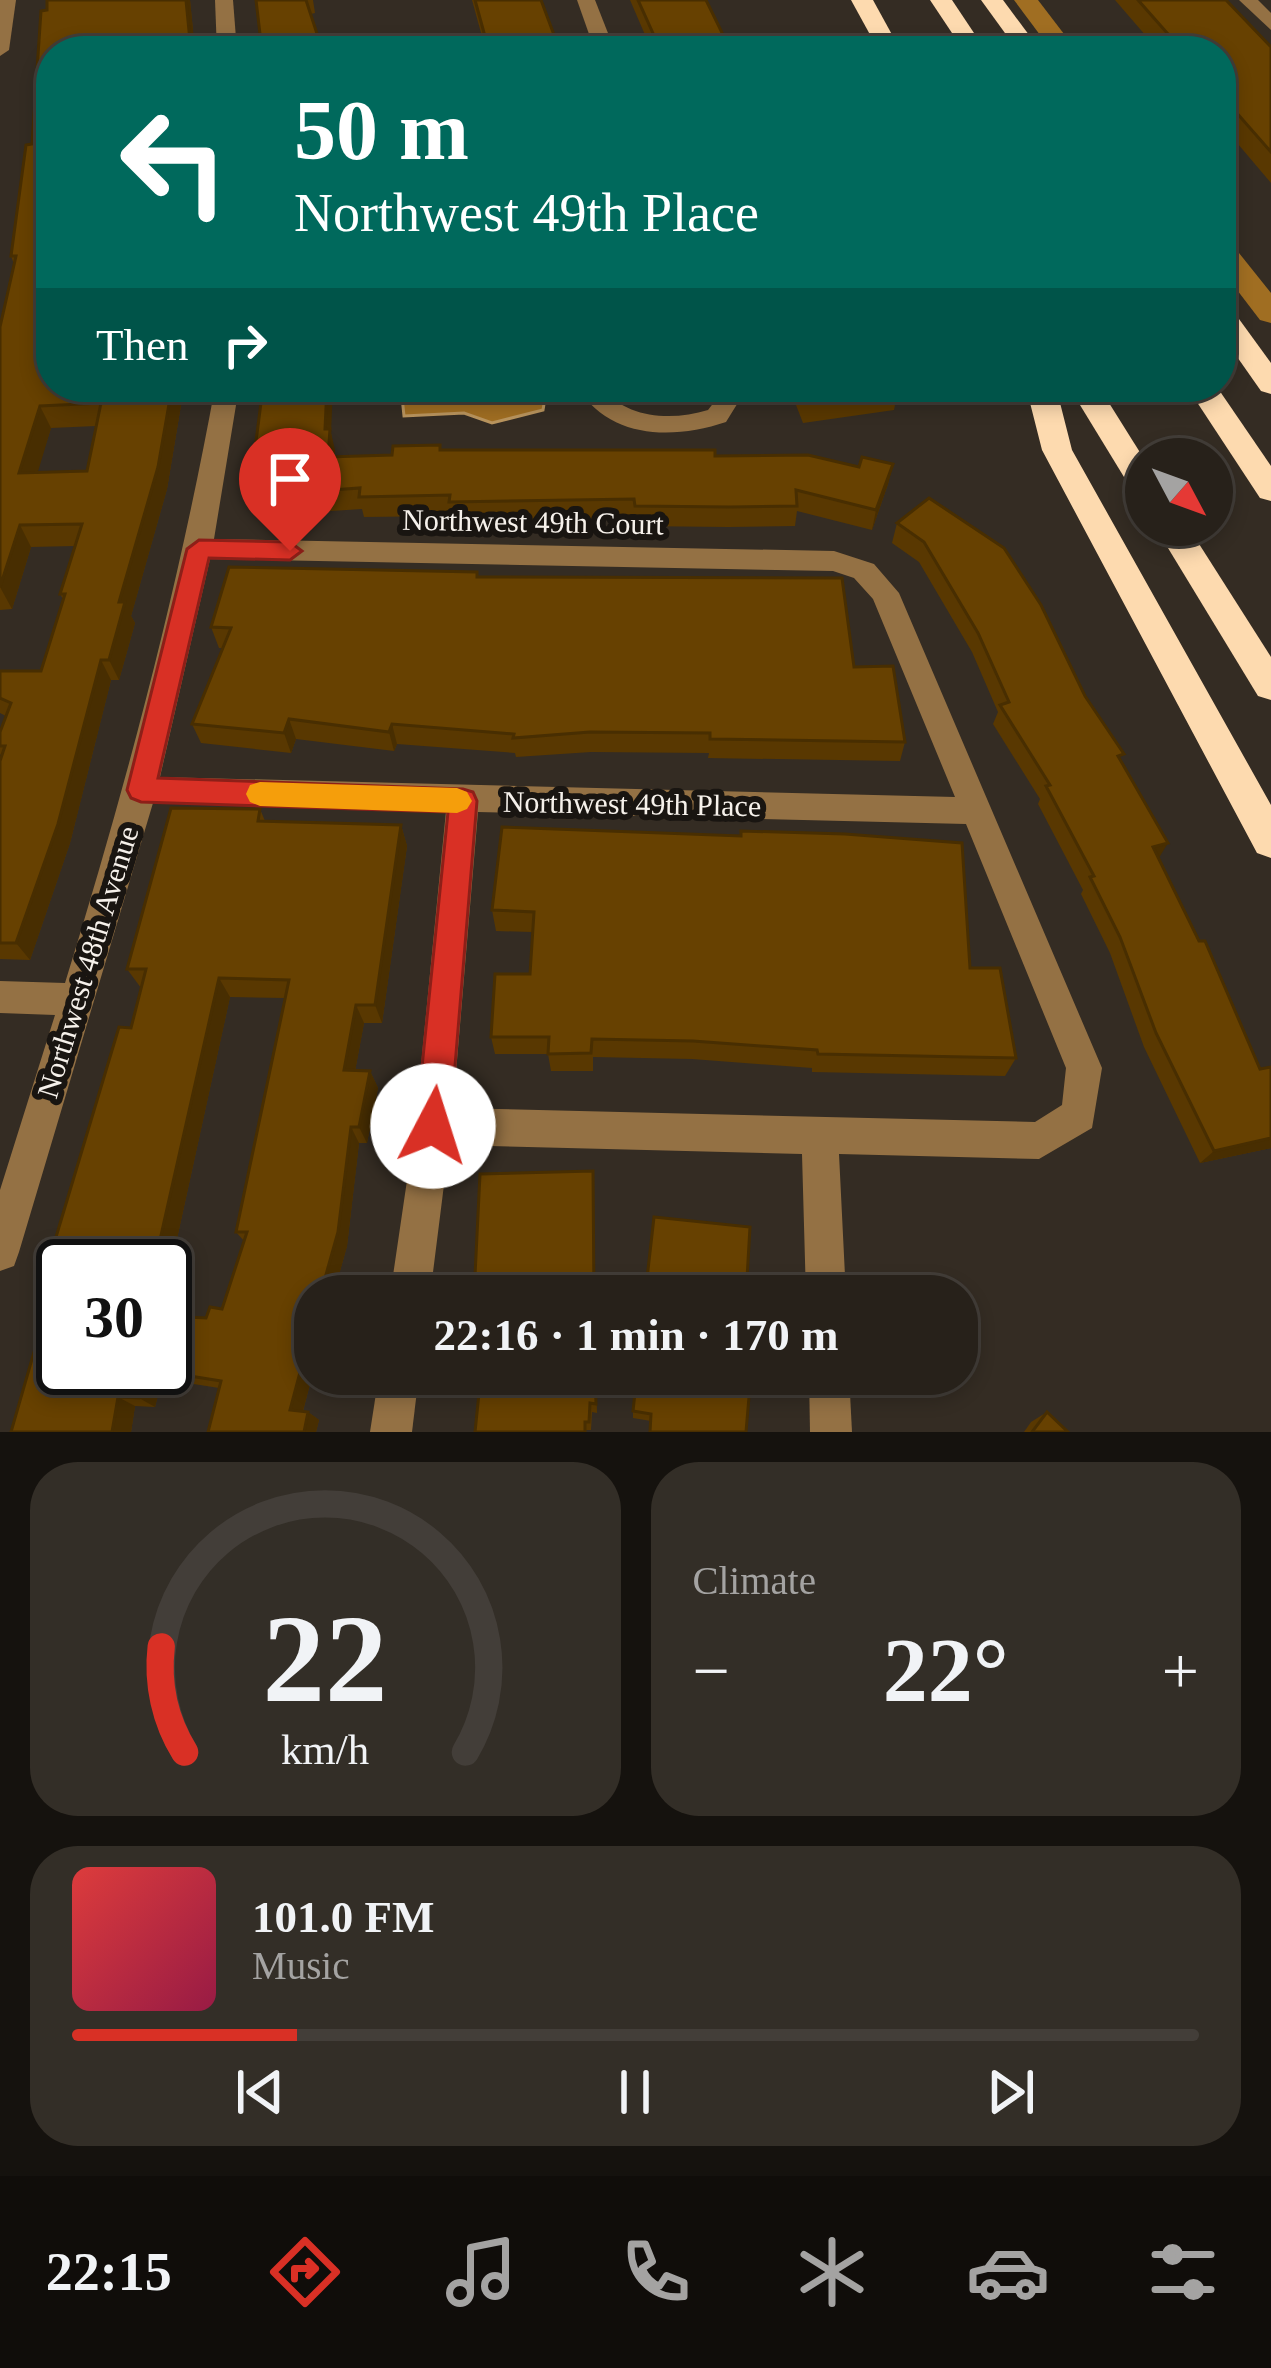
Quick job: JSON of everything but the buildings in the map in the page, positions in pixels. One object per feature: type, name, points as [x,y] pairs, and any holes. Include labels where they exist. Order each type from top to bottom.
[{"type":"highway","points":[[862,0],[882,36]]},
{"type":"highway","points":[[941,0],[965,36]]},
{"type":"highway","points":[[992,0],[1019,36]]},
{"type":"highway","points":[[1236,335],[1271,384]]},
{"type":"highway","points":[[1045,402],[1057,450],[1271,841]]},
{"type":"highway","points":[[1093,402],[1125,453]]},
{"type":"highway","points":[[1212,402],[1271,490]]},
{"type":"highway","points":[[1183,546],[1271,686]]},
{"type":"street","points":[[0,50],[7,0]]},
{"type":"street","points":[[224,0],[226,36]]},
{"type":"street","points":[[586,0],[599,36]]},
{"type":"street","points":[[1247,0],[1271,24]]},
{"type":"street","name":"Northwest 48th Avenue","points":[[0,1252],[141,790],[199,549],[224,402]]},
{"type":"street","points":[[598,402],[631,419],[681,424],[717,416],[726,402]]},
{"type":"street","name":"Northwest 49th Court","points":[[199,549],[834,561],[864,572],[885,593],[979,811]]},
{"type":"street","name":"Northwest 49th Place","points":[[141,790],[979,811]]},
{"type":"street","points":[[413,1275],[433,1126],[463,801]]},
{"type":"street","points":[[433,1126],[1039,1141],[1079,1115],[1084,1068],[979,811]]},
{"type":"street","points":[[0,997],[74,1000]]},
{"type":"street","points":[[820,1132],[825,1275]]},
{"type":"street","points":[[391,1432],[396,1395]]},
{"type":"street","points":[[830,1395],[831,1432]]},
{"type":"shaded area","points":[[403,402],[544,402],[543,410],[492,423],[464,413],[404,416]]},
{"type":"waterway","points":[[1026,0],[1054,36]]},
{"type":"waterway","points":[[1236,268],[1271,313]]},
{"type":"slow traffic","points":[[260,794],[457,801]]},
{"type":"route","points":[[290,551],[199,549],[141,790],[463,801],[433,1126]]}]
